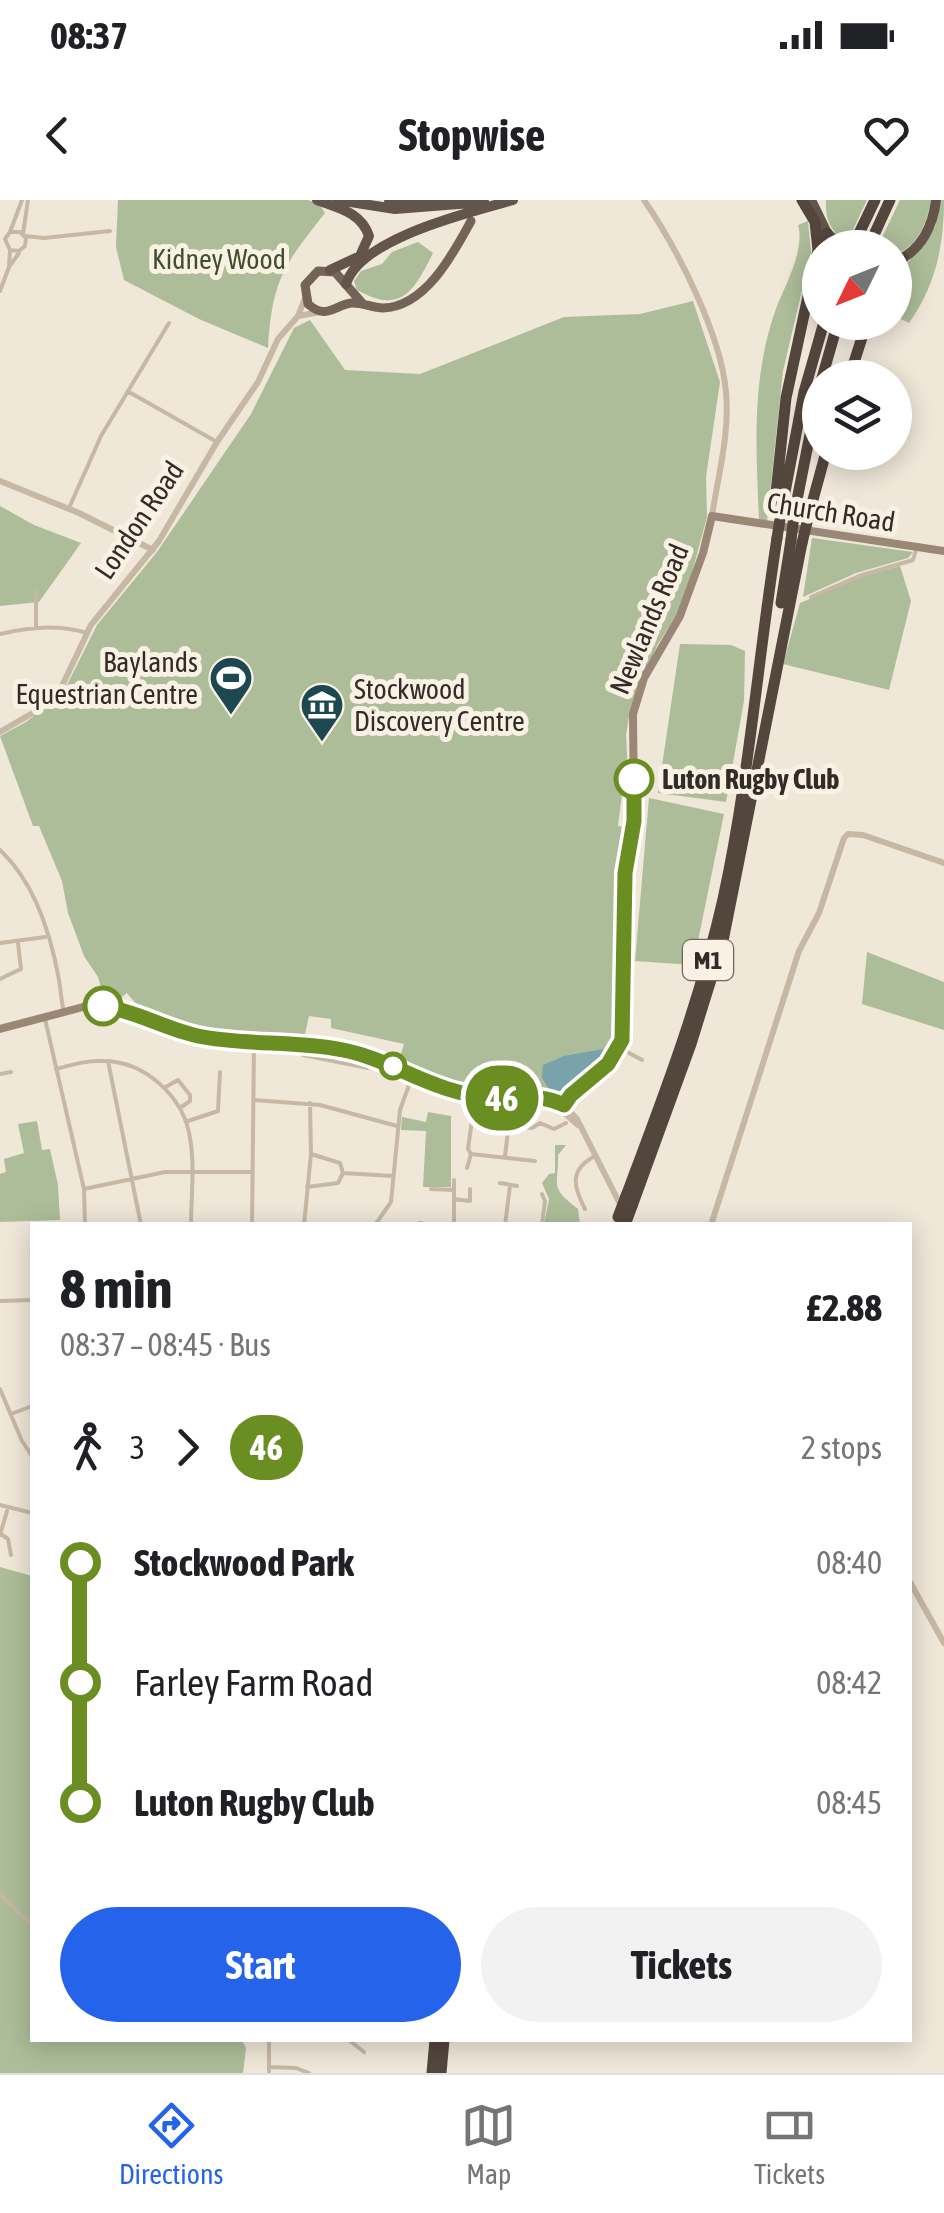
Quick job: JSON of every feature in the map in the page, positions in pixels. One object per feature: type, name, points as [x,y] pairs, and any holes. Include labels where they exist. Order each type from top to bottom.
[{"type":"highway","points":[[318,200],[356,216],[365,224],[369,236],[360,256],[330,270]]},
{"type":"highway","points":[[338,200],[395,209],[512,200]]},
{"type":"highway","points":[[389,200],[439,200]]},
{"type":"highway","points":[[347,286],[353,270],[389,244],[447,218],[512,200]]},
{"type":"highway","points":[[802,200],[813,216],[816,230]]},
{"type":"highway","points":[[811,200],[826,230]]},
{"type":"highway","points":[[819,216],[822,200]]},
{"type":"highway","points":[[861,230],[875,200]]},
{"type":"highway","points":[[876,230],[890,200]]},
{"type":"highway","points":[[912,246],[926,233],[936,200]]},
{"type":"highway","points":[[786,539],[786,398],[802,324]]},
{"type":"highway","points":[[786,539],[783,513],[800,410],[819,340]]},
{"type":"highway","points":[[783,513],[802,447]]},
{"type":"highway","points":[[786,539],[808,518],[821,470]]},
{"type":"highway","name":"M1","points":[[623,1222],[684,1038],[723,899],[764,621],[786,539]]},
{"type":"highway","name":"M1","points":[[629,1201],[692,1044],[723,941],[752,800],[786,539]]},
{"type":"highway","points":[[432,2073],[435,2042]]},
{"type":"highway","points":[[441,2073],[444,2042]]},
{"type":"main road","points":[[363,304],[340,275],[330,270],[308,279],[305,297],[320,312],[363,304],[391,306],[420,291],[447,262],[471,220]]},
{"type":"main road","points":[[341,307],[347,286]]},
{"type":"main road","name":"Church Road","points":[[712,516],[944,551]]},
{"type":"main road","name":"Newlands Road","points":[[619,1048],[624,1024],[625,873],[634,821],[633,714],[644,678],[680,616],[712,516]]},
{"type":"main road","points":[[0,1029],[91,1006],[108,1006],[193,1035],[298,1043],[376,1059],[460,1093],[538,1100],[571,1095]]},
{"type":"main road","points":[[563,1107],[571,1095],[601,1072],[619,1048]]},
{"type":"main road","points":[[538,1100],[563,1107]]},
{"type":"main road","points":[[554,1100],[563,1107]]},
{"type":"street","points":[[9,267],[5,239],[25,200]]},
{"type":"street","points":[[0,291],[9,267],[22,249],[25,200]]},
{"type":"street","name":"Newlands Road","points":[[644,200],[682,262],[725,382],[725,430],[712,516]]},
{"type":"street","points":[[0,234],[44,238],[110,232]]},
{"type":"street","points":[[0,248],[22,249],[44,238]]},
{"type":"street","name":"London Road","points":[[0,732],[36,711],[57,692],[87,633],[153,550],[258,382],[281,334],[298,316],[305,297]]},
{"type":"street","points":[[298,316],[320,312]]},
{"type":"street","points":[[68,509],[100,436],[169,323]]},
{"type":"street","points":[[128,392],[217,442]]},
{"type":"street","points":[[0,481],[153,550]]},
{"type":"street","points":[[811,597],[859,576],[913,560],[916,548]]},
{"type":"street","points":[[36,592],[36,628]]},
{"type":"street","points":[[0,634],[36,628],[87,633]]},
{"type":"street","points":[[712,1222],[799,951],[819,913],[840,843],[848,834],[856,833],[944,863]]},
{"type":"street","points":[[0,850],[26,879],[59,979],[64,1012]]},
{"type":"street","points":[[0,943],[46,937]]},
{"type":"street","points":[[0,979],[21,969],[18,943]]},
{"type":"street","points":[[45,1017],[84,1189],[85,1222]]},
{"type":"street","points":[[252,1222],[254,1042]]},
{"type":"street","points":[[619,1048],[642,1060]]},
{"type":"street","points":[[56,1069],[108,1060],[142,1071],[164,1088],[180,1108],[190,1136],[191,1222]]},
{"type":"street","points":[[108,1060],[140,1222]]},
{"type":"street","points":[[0,1074],[11,1072]]},
{"type":"street","points":[[186,1121],[218,1110],[220,1072]]},
{"type":"street","points":[[377,1222],[391,1202],[397,1126],[413,1074]]},
{"type":"street","points":[[164,1088],[178,1080],[190,1095],[190,1101],[180,1108]]},
{"type":"street","points":[[505,1156],[512,1098]]},
{"type":"street","points":[[252,1100],[310,1103],[397,1126]]},
{"type":"street","points":[[304,1222],[311,1154],[310,1103]]},
{"type":"street","points":[[563,1107],[580,1125],[623,1222]]},
{"type":"street","points":[[467,1168],[469,1120],[485,1121]]},
{"type":"street","points":[[509,1126],[532,1128],[540,1122],[554,1129],[566,1123]]},
{"type":"street","points":[[307,1187],[340,1182],[343,1173],[340,1163],[311,1154]]},
{"type":"street","points":[[470,1154],[535,1161]]},
{"type":"street","points":[[585,1210],[574,1177],[580,1165],[596,1156]]},
{"type":"street","points":[[84,1189],[132,1177],[252,1172]]},
{"type":"street","points":[[343,1173],[393,1176]]},
{"type":"street","points":[[454,1180],[454,1222]]},
{"type":"street","points":[[500,1183],[513,1186],[506,1222]]},
{"type":"street","points":[[469,1210],[470,1188]]},
{"type":"street","points":[[431,1189],[454,1190]]},
{"type":"street","points":[[542,1194],[542,1222]]},
{"type":"street","points":[[454,1199],[470,1201]]},
{"type":"street","points":[[0,1302],[30,1300]]},
{"type":"street","points":[[0,1389],[3,1406],[30,1452]]},
{"type":"street","points":[[10,1414],[30,1407]]},
{"type":"street","points":[[0,1506],[30,1514]]},
{"type":"street","points":[[8,1509],[1,1534],[8,1539],[11,1555]]},
{"type":"street","points":[[912,1586],[944,1643]]},
{"type":"street","points":[[0,1894],[30,1923]]},
{"type":"street","points":[[269,2042],[269,2070],[296,2068],[309,2073]]},
{"type":"street","points":[[352,2042],[364,2052]]},
{"type":"green space","name":"Kidney Wood","points":[[118,200],[308,200],[319,204],[325,213],[299,246],[277,289],[268,348],[199,319],[124,280],[116,247]]},
{"type":"green space","points":[[826,200],[867,200],[853,230],[834,230],[827,217]]},
{"type":"green space","points":[[900,200],[931,200],[920,233],[912,243],[912,230],[886,230]]},
{"type":"green space","points":[[944,200],[937,264],[912,318],[912,257],[935,227]]},
{"type":"green space","points":[[808,221],[809,230],[802,230],[802,290],[783,371],[767,521],[759,520],[759,385],[769,332],[797,255],[798,225]]},
{"type":"green space","points":[[418,242],[433,253],[404,295],[385,300],[357,290],[354,281],[361,271],[382,264],[392,252]]},
{"type":"green space","points":[[693,301],[720,382],[706,477],[707,517],[684,602],[657,646],[630,710],[626,735],[629,794],[622,794],[618,826],[629,828],[620,896],[623,1000],[619,1046],[596,1074],[559,1096],[460,1087],[399,1060],[404,1044],[331,1028],[331,1019],[309,1016],[304,1038],[233,1040],[184,1031],[162,1022],[127,993],[116,1001],[111,995],[104,998],[68,913],[62,881],[39,826],[33,826],[0,736],[26,722],[63,693],[97,625],[157,552],[251,414],[294,328],[310,320],[345,370],[420,374],[564,317],[640,314]]},
{"type":"green space","points":[[0,506],[34,525],[81,543],[39,602],[0,606]]},
{"type":"green space","points":[[812,538],[913,552],[908,558],[856,573],[803,597]]},
{"type":"green space","points":[[900,566],[911,601],[889,690],[783,664],[800,603],[861,577]]},
{"type":"green space","points":[[680,644],[731,645],[745,651],[744,701],[726,802],[658,793]]},
{"type":"green space","points":[[649,798],[724,814],[693,965],[635,961]]},
{"type":"green space","points":[[867,952],[944,982],[944,1030],[862,1004]]},
{"type":"green space","points":[[428,1112],[451,1116],[451,1187],[423,1187],[426,1131],[401,1130],[402,1117],[426,1122]]},
{"type":"green space","points":[[37,1121],[42,1150],[50,1149],[60,1220],[0,1222],[0,1174],[6,1172],[4,1159],[24,1153],[18,1124]]},
{"type":"green space","points":[[555,1145],[566,1145],[558,1155],[557,1185],[578,1209],[580,1222],[545,1222],[549,1199],[542,1183],[555,1173]]},
{"type":"green space","points":[[0,1567],[30,1575],[30,2042],[243,2042],[246,2048],[243,2073],[0,2073]]},
{"type":"water","points":[[603,1049],[608,1052],[591,1073],[561,1095],[550,1091],[542,1078],[543,1065],[564,1056]]},
{"type":"bus line","name":"46","points":[[103,1006],[126,1010],[193,1035],[237,1042],[298,1043],[356,1053],[460,1093],[546,1098],[564,1105],[608,1064],[622,1040],[625,873],[634,821],[634,779]]},
{"type":"place","name":"Baylands Equestrian Centre","points":[[231,716]]},
{"type":"place","name":"Stockwood Discovery Centre","points":[[322,743]]},
{"type":"place","name":"Luton Rugby Club","points":[[634,779]]}]
